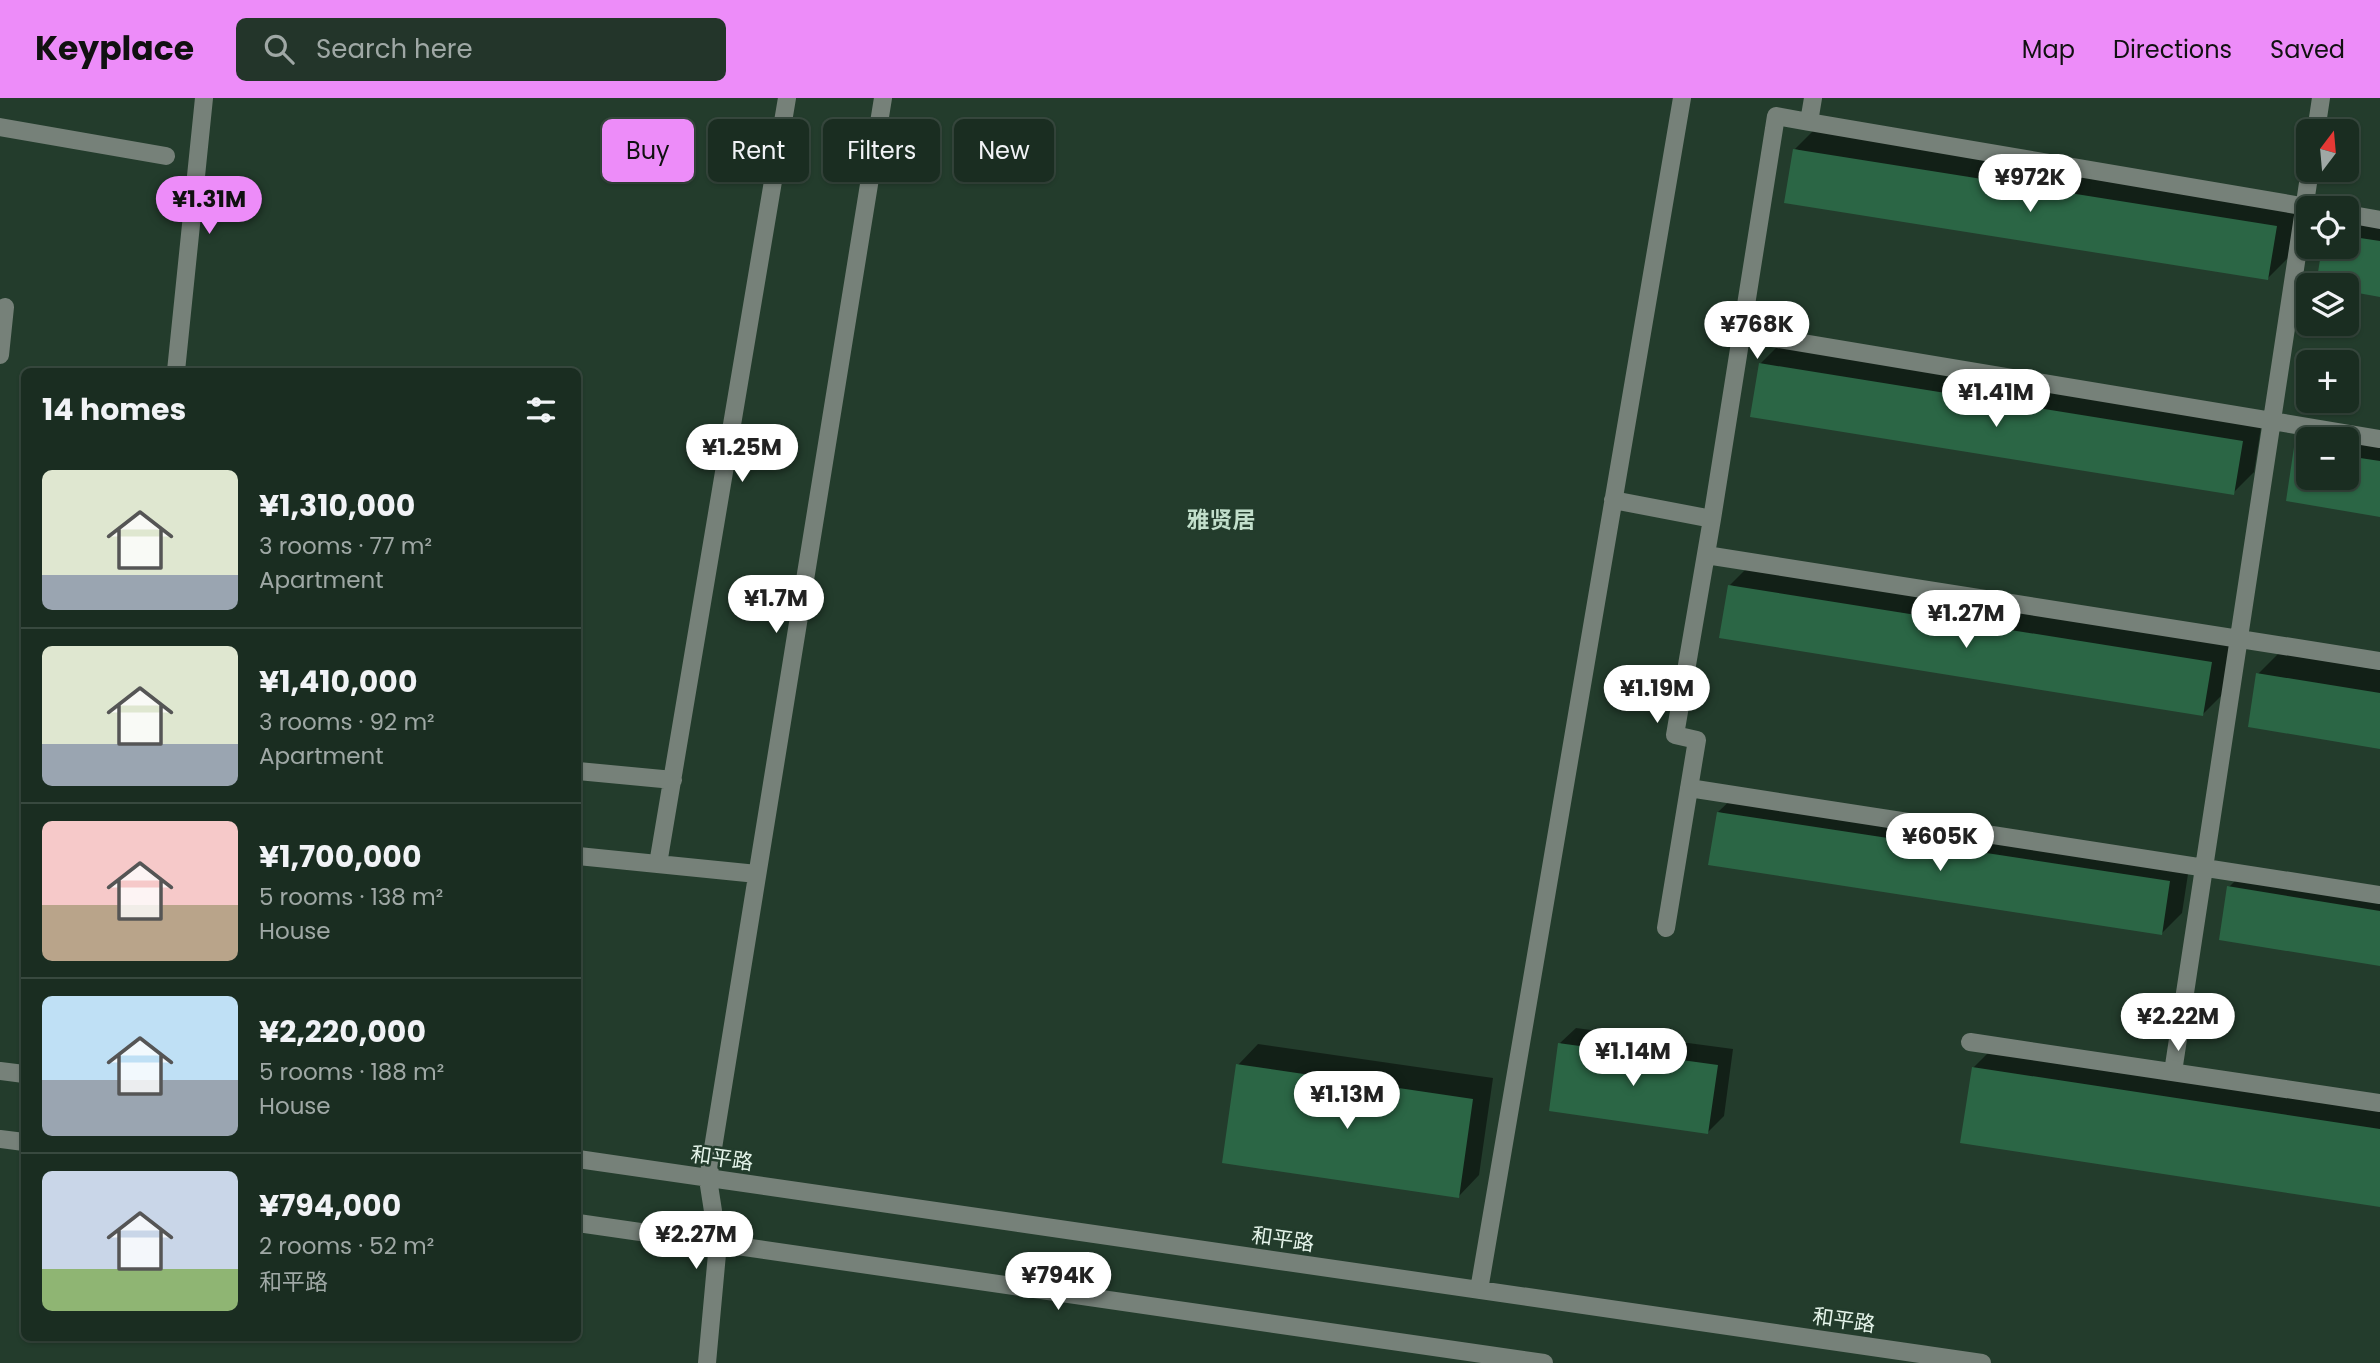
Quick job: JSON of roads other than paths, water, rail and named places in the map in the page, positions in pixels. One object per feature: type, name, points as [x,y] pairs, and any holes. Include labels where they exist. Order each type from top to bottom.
[{"type":"street","points":[[176,368],[204,98]]},
{"type":"street","points":[[658,864],[787,98]]},
{"type":"street","points":[[707,1363],[718,1244],[708,1179],[883,98]]},
{"type":"street","points":[[1479,1290],[1682,98]]},
{"type":"street","points":[[1809,122],[1813,98]]},
{"type":"street","points":[[2318,119],[2321,98]]},
{"type":"street","points":[[1666,928],[1698,740],[1675,735],[1776,116],[2296,206]]},
{"type":"street","points":[[0,127],[166,156]]},
{"type":"street","points":[[2359,216],[2380,220]]},
{"type":"street","points":[[2172,1072],[2272,421],[2300,259]]},
{"type":"street","points":[[0,355],[5,307]]},
{"type":"street","points":[[1742,333],[2380,439]]},
{"type":"street","points":[[1613,500],[1712,519]]},
{"type":"street","points":[[1706,555],[2380,661]]},
{"type":"street","points":[[581,771],[673,780]]},
{"type":"street","points":[[1689,788],[2380,895]]},
{"type":"street","points":[[581,856],[757,874]]},
{"type":"street","points":[[1970,1042],[2380,1103]]},
{"type":"street","points":[[0,1071],[21,1074]]},
{"type":"street","points":[[0,1139],[21,1142]]},
{"type":"street","name":"和平路","points":[[581,1159],[1982,1363]]},
{"type":"street","points":[[581,1223],[1544,1363]]},
{"type":"district","name":"雅贤居","points":[[1221,520]]}]
